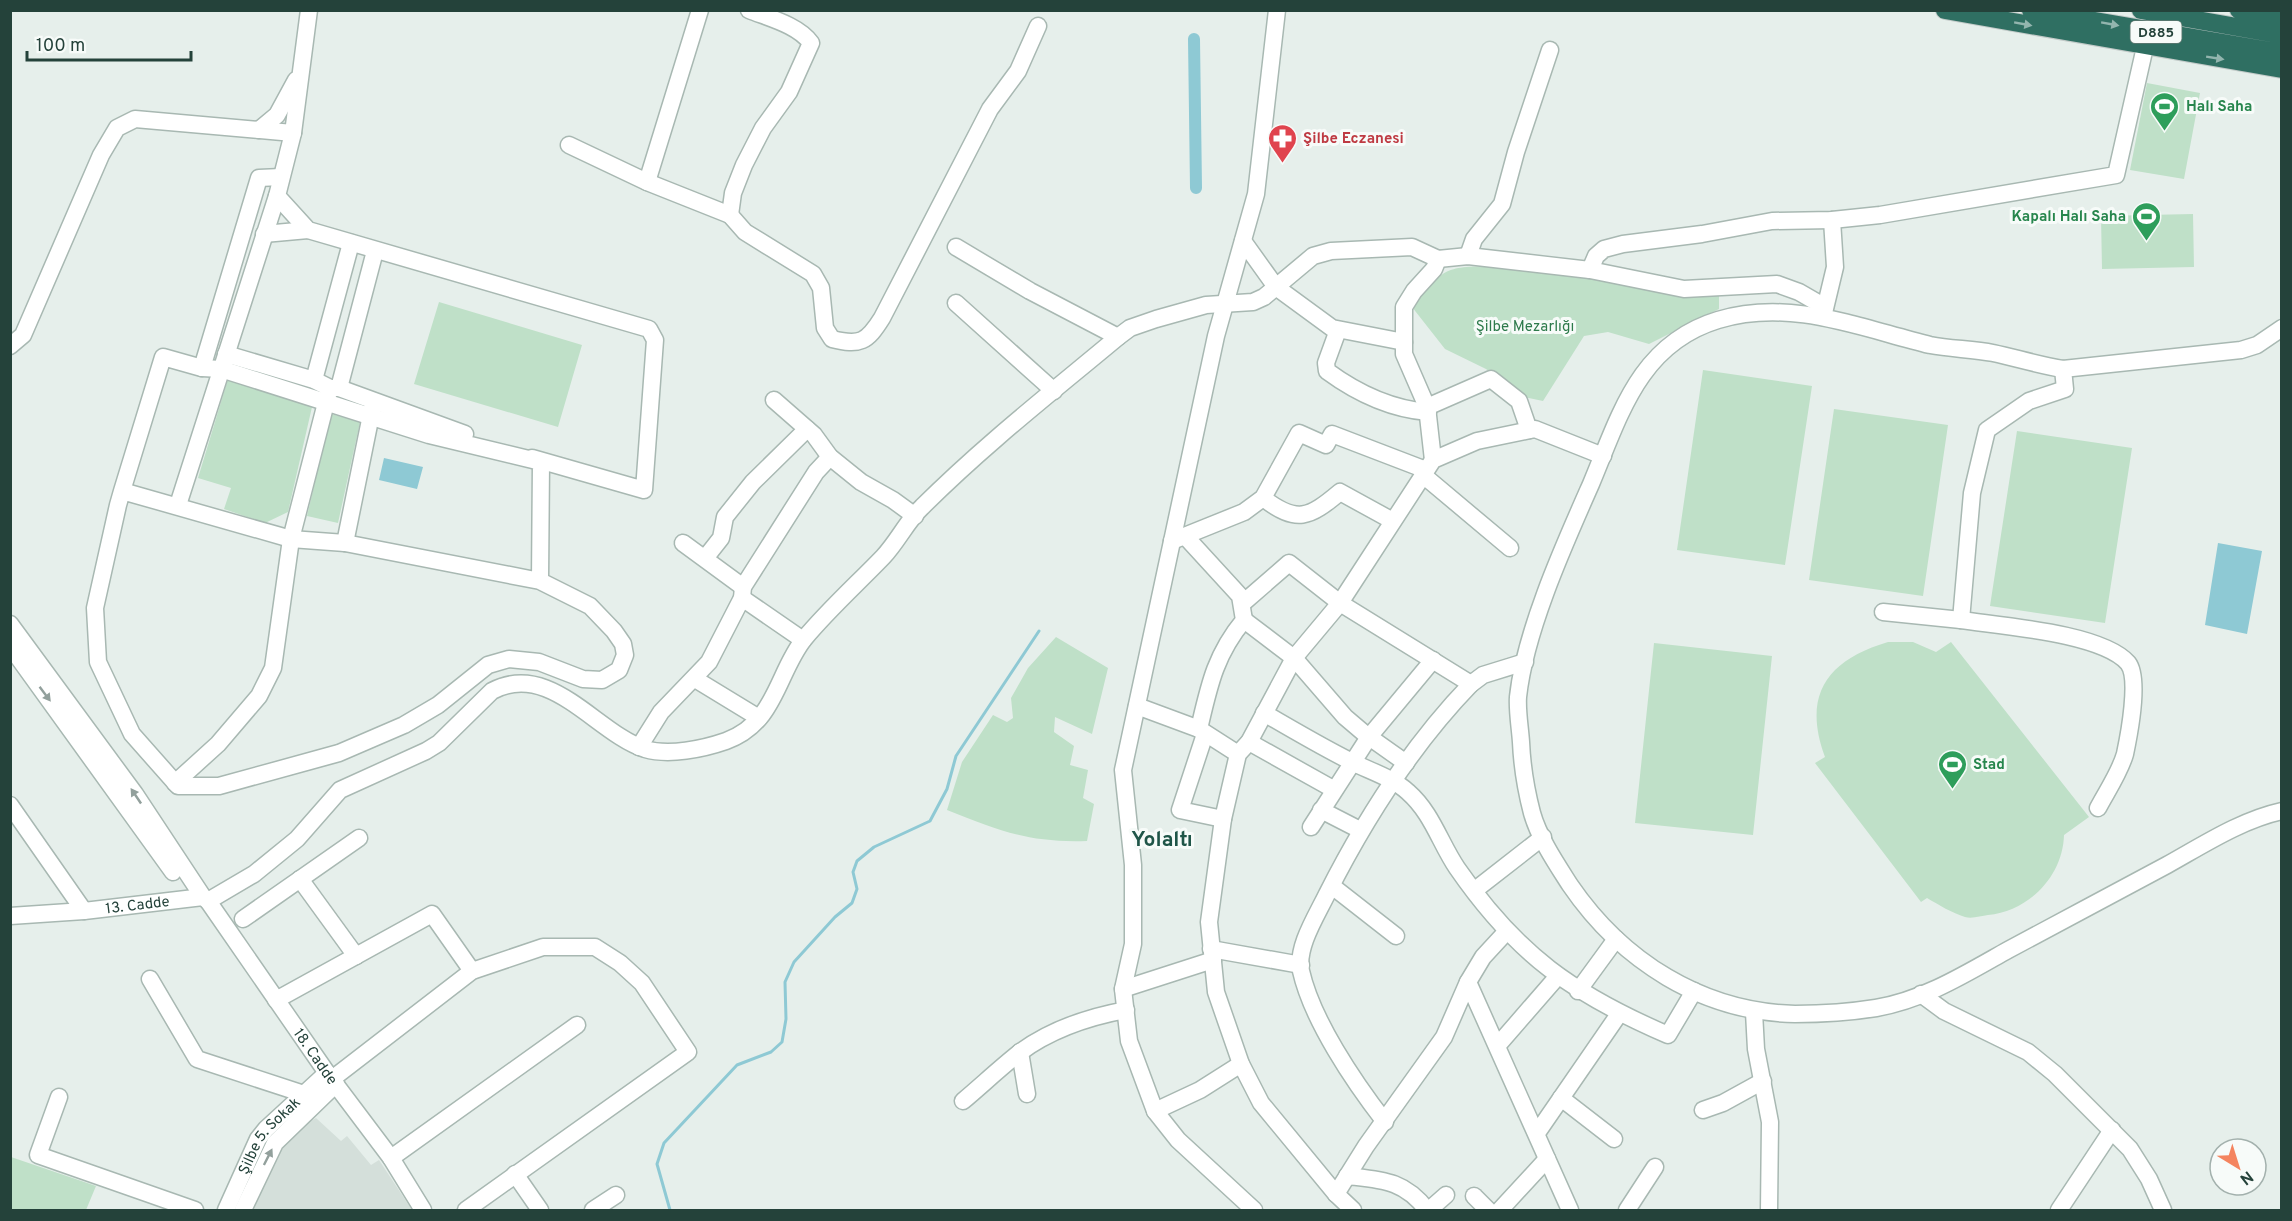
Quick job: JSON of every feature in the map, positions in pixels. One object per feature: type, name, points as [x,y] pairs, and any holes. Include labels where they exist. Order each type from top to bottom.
[{"type":"highway","points":[[1945,10],[2145,47],[2282,69]]},
{"type":"highway","name":"D885","points":[[2031,10],[2282,53]]},
{"type":"highway","name":"D885","points":[[2141,10],[2282,35]]},
{"type":"highway","points":[[2239,10],[2282,18]]},
{"type":"street","points":[[178,505],[277,196],[293,134],[309,10]]},
{"type":"street","points":[[647,182],[700,10]]},
{"type":"street","points":[[730,215],[733,193],[744,165],[763,128],[789,92],[811,43],[806,37],[777,20],[749,10]]},
{"type":"street","points":[[1254,1210],[1178,1140],[1155,1111],[1129,1041],[1123,989],[1133,944],[1133,865],[1123,770],[1178,539],[1224,305],[1256,194],[1277,10]]},
{"type":"street","points":[[569,145],[647,182],[730,215],[745,232],[813,273],[821,288],[825,328],[832,339],[862,342],[870,337],[882,318],[990,109],[1018,71],[1038,26]]},
{"type":"street","points":[[1590,270],[1596,256],[1604,249],[1623,244],[1702,234],[1772,221],[1832,220],[1880,215],[2116,175],[2145,47]]},
{"type":"street","points":[[1468,256],[1474,239],[1502,204],[1516,152],[1550,50]]},
{"type":"street","points":[[259,130],[277,115],[302,69]]},
{"type":"street","points":[[10,346],[23,335],[101,155],[117,128],[135,119],[293,134]]},
{"type":"street","points":[[202,368],[258,178],[281,177]]},
{"type":"street","points":[[277,196],[308,230]]},
{"type":"street","points":[[1824,312],[1834,267],[1832,220]]},
{"type":"street","points":[[224,362],[332,393],[372,409],[541,462],[644,489],[655,340],[649,329],[308,230],[264,234]]},
{"type":"street","points":[[1243,241],[1276,288],[1332,328],[1404,342]]},
{"type":"street","points":[[314,380],[351,243]]},
{"type":"street","points":[[956,247],[1030,291],[1118,337]]},
{"type":"street","points":[[830,457],[816,472],[743,592],[709,662],[661,712],[639,747],[664,751],[712,745],[729,740],[759,718],[777,695],[803,640],[898,542],[920,508],[1130,328],[1156,318],[1206,305],[1253,302],[1276,288],[1313,256],[1331,251],[1412,247],[1438,259],[1468,256],[1590,270],[1684,290],[1777,284],[1798,292],[1824,312]]},
{"type":"street","points":[[175,783],[218,744],[259,696],[273,668],[291,539],[375,251]]},
{"type":"street","points":[[1427,468],[1428,409],[1404,354],[1404,307],[1414,291],[1434,269],[1438,259]]},
{"type":"street","points":[[956,303],[1054,391]]},
{"type":"street","points":[[2282,328],[2257,345],[2241,350],[2063,369],[1992,353],[1935,346],[1824,312],[1756,312],[1716,321],[1673,341],[1651,362],[1628,398],[1531,634],[1518,699],[1522,761],[1533,816],[1557,865],[1589,912],[1616,939],[1671,981],[1718,1002],[1754,1012],[1800,1014],[1879,1007],[1937,989],[2212,840],[2265,815],[2282,811]]},
{"type":"street","points":[[217,318],[237,322]]},
{"type":"street","points":[[1338,330],[1326,363],[1327,371],[1354,391],[1408,410],[1428,409],[1491,379],[1519,401],[1529,430]]},
{"type":"street","points":[[2257,345],[2282,345]]},
{"type":"street","points":[[122,491],[178,505],[291,539],[345,543],[540,581],[590,606],[614,631],[623,644],[625,655],[618,670],[602,680],[584,679],[539,662],[509,659],[488,665],[438,705],[404,725],[339,753],[219,786],[178,786],[132,734],[98,662],[95,608],[122,491],[163,357],[202,368],[224,362],[314,380],[332,393]]},
{"type":"street","points":[[1960,620],[1972,493],[1987,430],[2028,400],[2065,389],[2063,369]]},
{"type":"street","points":[[774,400],[807,429],[830,457],[861,482],[893,500],[915,516]]},
{"type":"street","points":[[345,543],[372,409]]},
{"type":"street","points":[[706,557],[721,538],[725,517],[753,482],[807,429]]},
{"type":"street","points":[[1353,1210],[1336,1194],[1261,1103],[1241,1064],[1216,993],[1209,922],[1223,819],[1243,748],[1294,658],[1340,603],[1427,468],[1476,441],[1535,429],[1603,456]]},
{"type":"street","points":[[1178,539],[1244,512],[1263,498],[1299,433],[1326,445],[1332,434],[1427,468],[1510,548]]},
{"type":"street","points":[[540,581],[541,462]]},
{"type":"street","points":[[1263,498],[1290,516],[1302,516],[1316,512],[1340,492],[1392,520]]},
{"type":"street","points":[[1178,539],[1240,596],[1243,603],[1244,620],[1226,642],[1211,679],[1202,731],[1180,810],[1223,819]]},
{"type":"street","points":[[683,543],[706,557],[743,592],[803,640]]},
{"type":"street","points":[[1243,603],[1289,563],[1340,603],[1470,684]]},
{"type":"street","points":[[1883,612],[1960,620],[2055,635],[2108,647],[2129,665],[2135,687],[2124,755],[2098,807]]},
{"type":"street","points":[[1244,620],[1294,658],[1345,717],[1406,764]]},
{"type":"street","name":"18. Cadde","points":[[10,624],[135,794],[201,900]]},
{"type":"street","name":"18. Cadde","points":[[10,646],[276,1000],[391,1158],[423,1210]]},
{"type":"street","points":[[1311,827],[1333,789],[1369,737],[1433,660]]},
{"type":"street","points":[[1385,1122],[1355,1084],[1314,1006],[1301,965],[1303,951],[1315,918],[1360,830],[1392,782],[1470,684],[1483,675],[1526,662]]},
{"type":"street","points":[[695,679],[759,718]]},
{"type":"street","name":"13. Cadde","points":[[10,916],[201,900],[254,874],[297,839],[340,790],[426,752],[439,743],[484,698],[502,686],[520,682],[545,689],[579,707],[639,747]]},
{"type":"street","points":[[1137,706],[1243,748],[1333,789]]},
{"type":"street","points":[[1264,713],[1408,791],[1431,818],[1447,850],[1507,931],[1531,956],[1578,991],[1619,1014],[1668,1035],[1694,991]]},
{"type":"street","points":[[10,805],[84,911]]},
{"type":"street","points":[[1321,810],[1360,830]]},
{"type":"street","points":[[1475,890],[1543,837]]},
{"type":"street","points":[[243,919],[359,838]]},
{"type":"street","points":[[300,879],[356,956]]},
{"type":"street","points":[[1332,886],[1396,936]]},
{"type":"street","points":[[276,1000],[432,914],[471,971]]},
{"type":"street","points":[[1336,1194],[1444,1037],[1468,982],[1484,957],[1507,931]]},
{"type":"street","points":[[1578,991],[1616,939]]},
{"type":"street","points":[[332,1079],[471,971],[543,947],[595,947],[620,963],[642,983],[688,1052],[466,1210]]},
{"type":"street","points":[[1123,989],[1212,955],[1301,965]]},
{"type":"street","points":[[1498,1045],[1558,976]]},
{"type":"street","points":[[150,979],[197,1059],[304,1094]]},
{"type":"street","points":[[1468,982],[1570,1210]]},
{"type":"street","points":[[1921,994],[1944,1011],[2028,1052],[2130,1149],[2149,1179],[2163,1210]]},
{"type":"street","points":[[963,1101],[1020,1052],[1059,1030],[1093,1016],[1126,1010]]},
{"type":"street","points":[[1754,1012],[1756,1049],[1770,1122],[1769,1210]]},
{"type":"street","points":[[1537,1133],[1619,1014]]},
{"type":"street","points":[[391,1158],[577,1025]]},
{"type":"street","points":[[1020,1052],[1027,1094]]},
{"type":"street","points":[[1155,1111],[1200,1090],[1241,1064]]},
{"type":"street","name":"Şilbe 5. Sokak","points":[[226,1210],[258,1139],[304,1094],[332,1079]]},
{"type":"street","name":"Şilbe 5. Sokak","points":[[243,1210],[275,1143],[332,1079]]},
{"type":"street","points":[[1703,1110],[1723,1103],[1763,1081]]},
{"type":"street","points":[[59,1097],[38,1155],[195,1210]]},
{"type":"street","points":[[1561,1098],[1614,1138]]},
{"type":"street","points":[[2060,1210],[2112,1130]]},
{"type":"street","points":[[1500,1210],[1547,1159]]},
{"type":"street","points":[[1627,1210],[1655,1167]]},
{"type":"street","points":[[515,1174],[540,1210]]},
{"type":"street","points":[[1347,1176],[1382,1180],[1407,1188],[1428,1210],[1446,1195]]},
{"type":"street","points":[[593,1210],[616,1195]]},
{"type":"street","points":[[1474,1196],[1488,1210]]},
{"type":"shaded area","points":[[316,1118],[341,1141],[347,1136],[371,1165],[379,1160],[412,1210],[249,1210],[276,1156],[300,1127]]},
{"type":"green space","name":"Halı Saha","points":[[2147,83],[2200,93],[2184,179],[2130,170]]},
{"type":"green space","name":"Kapalı Halı Saha","points":[[2193,214],[2194,267],[2102,269],[2101,216]]},
{"type":"green space","name":"Şilbe Mezarlığı","points":[[1493,266],[1719,295],[1719,309],[1649,344],[1608,332],[1584,336],[1543,401],[1524,397],[1486,369],[1445,349],[1412,307],[1431,284],[1446,272],[1463,267]]},
{"type":"green space","points":[[439,302],[582,345],[558,427],[414,384]]},
{"type":"green space","points":[[1703,370],[1812,386],[1785,565],[1677,550]]},
{"type":"green space","points":[[228,379],[312,407],[288,512],[265,523],[224,509],[231,488],[198,478]]},
{"type":"green space","points":[[1834,409],[1948,425],[1923,596],[1809,580]]},
{"type":"green space","points":[[331,414],[360,422],[338,523],[307,516]]},
{"type":"green space","points":[[2017,431],[2132,448],[2105,623],[1990,606]]},
{"type":"green space","points":[[1056,637],[1108,668],[1092,734],[1055,717],[1054,732],[1074,746],[1070,765],[1088,770],[1083,798],[1094,804],[1087,841],[1031,838],[983,824],[947,810],[962,762],[993,715],[1007,722],[1013,718],[1011,698],[1028,668]]},
{"type":"green space","name":"Stad","points":[[1888,642],[1913,642],[1936,652],[1951,642],[2089,817],[2064,835],[2062,850],[2050,877],[2030,899],[2017,907],[1971,918],[1946,909],[1927,898],[1921,902],[1815,763],[1825,757],[1817,715],[1819,698],[1825,683],[1835,670],[1849,659]]},
{"type":"green space","points":[[1654,643],[1772,656],[1753,835],[1635,823]]},
{"type":"green space","points":[[11,1157],[96,1186],[86,1210],[11,1210]]},
{"type":"water","points":[[384,458],[423,467],[417,489],[379,480]]},
{"type":"water","points":[[2218,543],[2262,551],[2247,634],[2205,625]]},
{"type":"waterway","points":[[1194,39],[1196,188]]},
{"type":"waterway","points":[[670,1210],[657,1164],[664,1143],[737,1065],[771,1052],[782,1042],[786,1019],[785,982],[794,962],[835,917],[852,903],[857,889],[853,872],[857,861],[874,847],[930,821],[947,789],[956,756],[1039,631]]},
{"type":"place","name":"Halı Saha","points":[[2165,132]]},
{"type":"place","name":"Şilbe Eczanesi","points":[[1282,164]]},
{"type":"place","name":"Kapalı Halı Saha","points":[[2147,242]]},
{"type":"place","name":"Stad","points":[[1952,790]]},
{"type":"district","name":"Yolaltı","points":[[1162,839]]}]
